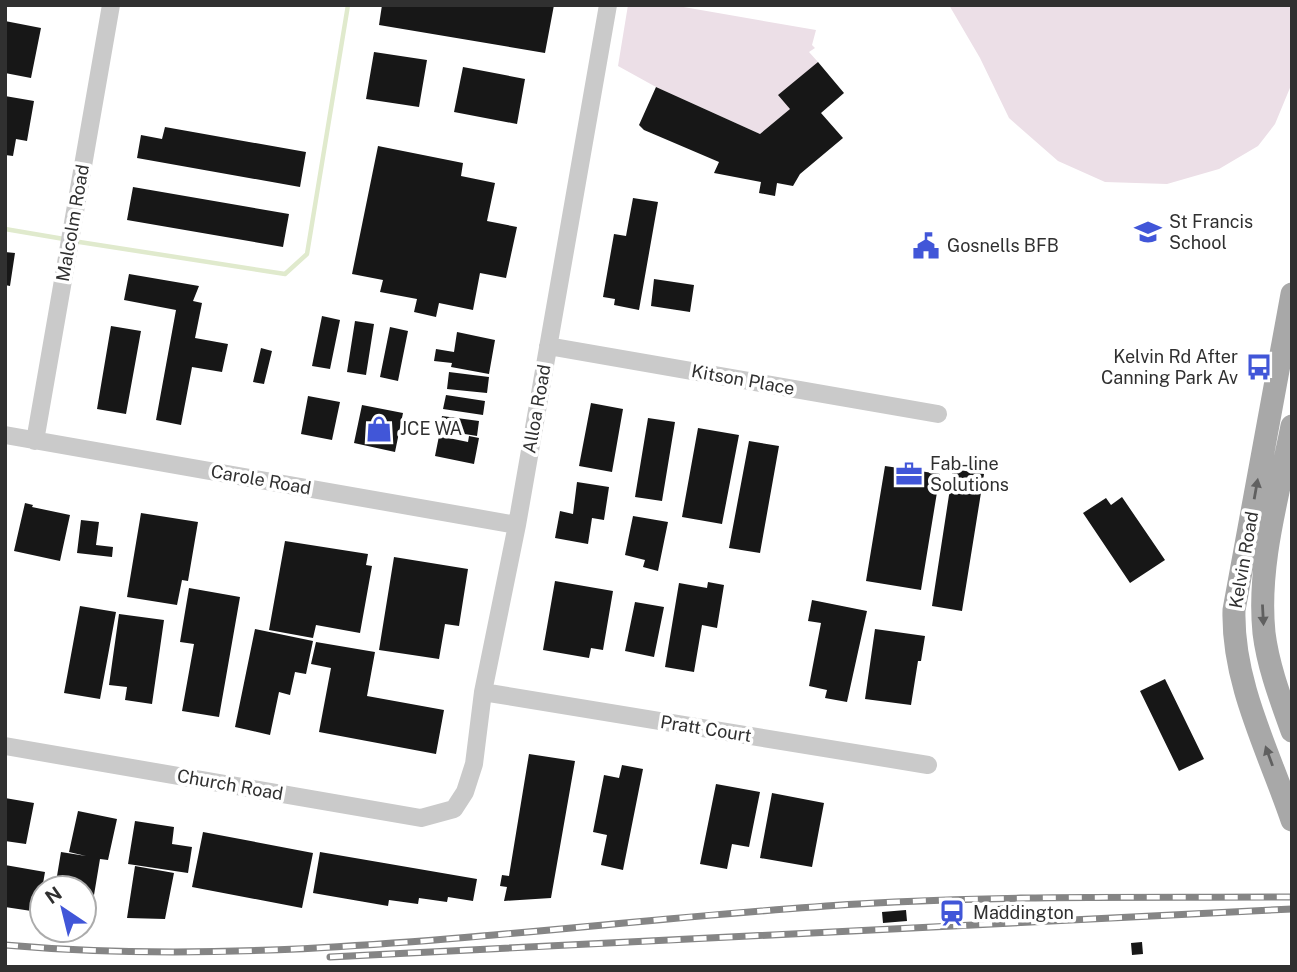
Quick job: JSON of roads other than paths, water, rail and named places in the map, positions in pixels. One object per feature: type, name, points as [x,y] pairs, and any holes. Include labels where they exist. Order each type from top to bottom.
[{"type":"main road","name":"Kelvin Road","points":[[1291,305],[1234,610],[1234,630],[1238,662],[1247,694],[1292,820]]},
{"type":"main road","name":"Kelvin Road","points":[[1292,426],[1272,528],[1262,609],[1265,640],[1292,731]]},
{"type":"street","name":"Malcolm Road","points":[[35,441],[111,5]]},
{"type":"street","name":"Alloa Road","points":[[454,809],[465,792],[474,764],[483,692],[517,525],[608,5]]},
{"type":"street","name":"Kitson Place","points":[[548,346],[938,414]]},
{"type":"street","name":"Carole Road","points":[[5,435],[517,525]]},
{"type":"street","name":"Pratt Court","points":[[483,692],[928,765]]},
{"type":"street","name":"Church Road","points":[[5,746],[421,818],[454,809]]},
{"type":"waterway","points":[[73,241],[285,274],[307,254],[348,5]]},
{"type":"waterway","points":[[5,229],[64,239]]},
{"type":"railway","points":[[5,945],[112,951],[219,952],[432,940],[912,901],[1075,897],[1292,897]]},
{"type":"railway","points":[[330,957],[1292,909]]},
{"type":"place","name":"St Francis School","points":[[1148,232]]},
{"type":"place","name":"Gosnells BFB","points":[[926,246]]},
{"type":"place","name":"Kelvin Rd After Canning Park Av","points":[[1259,367]]},
{"type":"place","name":"JCE WA","points":[[379,429]]},
{"type":"place","name":"Fab-line Solutions","points":[[909,474]]},
{"type":"place","name":"Maddington","points":[[952,913]]}]
